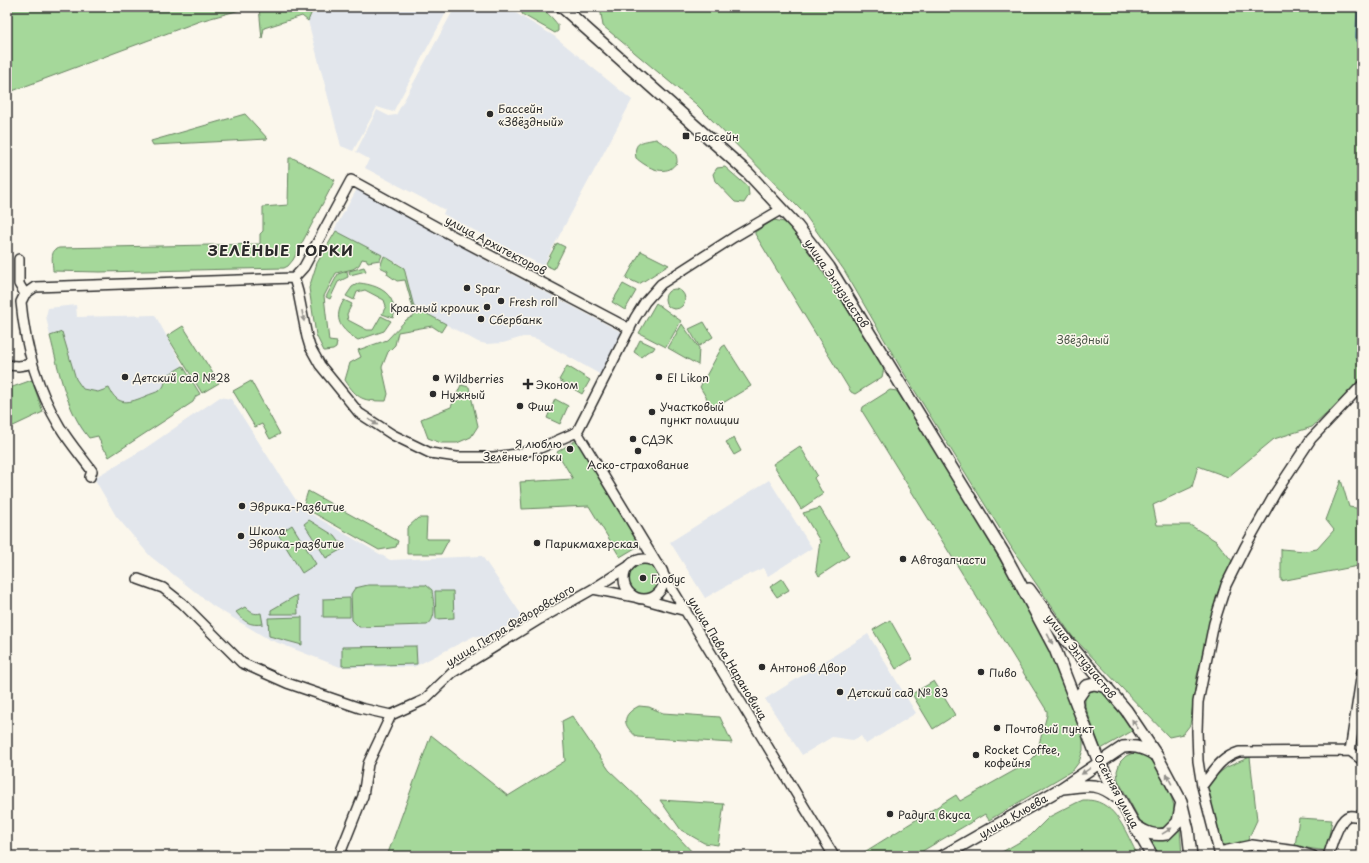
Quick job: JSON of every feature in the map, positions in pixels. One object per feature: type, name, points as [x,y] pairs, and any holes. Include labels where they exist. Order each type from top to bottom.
[{"type":"main road","name":"улица Энтузиастов","points":[[562,7],[748,173],[797,226],[829,267],[1005,555],[1055,650],[1085,724]]},
{"type":"main road","name":"улица Энтузиастов","points":[[1005,555],[1066,640],[1126,710],[1157,756]]},
{"type":"main road","points":[[1078,706],[1077,699],[1086,686],[1094,684],[1107,687]]},
{"type":"main road","name":"Осенняя улица","points":[[1085,724],[1099,762],[1152,856]]},
{"type":"main road","name":"улица Клюева","points":[[944,856],[1062,788],[1123,747],[1131,746],[1148,750],[1157,756]]},
{"type":"main road","points":[[1157,756],[1181,801],[1188,830],[1191,856]]},
{"type":"main road","name":"улица Клюева","points":[[1062,788],[1100,786],[1107,789],[1119,799]]},
{"type":"main road","points":[[1136,826],[1144,832],[1152,835],[1166,834],[1178,822],[1181,801]]},
{"type":"street","name":"улица Архитекторов","points":[[294,278],[304,267],[351,180],[442,230],[630,329]]},
{"type":"street","points":[[90,477],[92,471],[60,428],[50,410],[31,363],[21,302],[25,294],[35,287],[294,278],[310,347],[320,365],[359,413],[393,435],[430,453],[457,457],[494,457],[517,454],[540,448],[577,432],[635,318],[645,302],[661,284],[734,237],[782,209]]},
{"type":"street","points":[[19,260],[19,284],[25,294]]},
{"type":"street","points":[[7,365],[19,367],[26,366],[31,363]]},
{"type":"street","points":[[1313,856],[1297,851],[1252,845],[1220,854],[1202,786],[1198,761],[1198,702],[1214,623],[1226,585],[1245,547],[1276,492],[1312,439],[1362,385]]},
{"type":"street","name":"улица Павла Нарановича","points":[[577,432],[652,553],[834,856]]},
{"type":"street","points":[[641,559],[650,560],[658,564],[661,568],[664,579],[662,589],[653,597],[639,598],[628,591],[625,583],[625,574],[629,566],[636,560],[652,553]]},
{"type":"street","name":"улица Петра Федоровского","points":[[391,715],[424,700],[452,674],[629,566]]},
{"type":"street","points":[[138,579],[163,588],[182,603],[242,663],[287,683],[360,708],[391,715],[368,764],[363,796],[339,856]]},
{"type":"street","points":[[593,589],[639,598],[686,611]]},
{"type":"street","points":[[1350,751],[1362,672]]},
{"type":"street","points":[[1202,786],[1224,758],[1239,752],[1350,751],[1362,760]]},
{"type":"street","points":[[1328,856],[1340,825],[1344,820],[1350,816],[1362,817]]},
{"type":"shaded area","points":[[316,7],[449,7],[393,112],[377,107],[353,151],[341,146],[308,21]]},
{"type":"shaded area","points":[[455,7],[505,7],[509,9],[554,36],[632,100],[543,266],[443,214],[445,210],[365,168],[369,159],[356,152],[377,110],[389,116],[396,115]]},
{"type":"shaded area","points":[[357,189],[509,273],[625,334],[603,376],[537,339],[523,337],[503,343],[486,344],[478,342],[414,307],[406,273],[401,265],[334,230]]},
{"type":"shaded area","name":"Детский сад №28","points":[[76,305],[77,317],[155,315],[200,394],[196,396],[193,402],[109,457],[103,449],[98,436],[89,438],[81,429],[72,411],[63,386],[50,336],[46,316],[48,308]]},
{"type":"shaded area","name":"Школа Эврика-развитие","points":[[220,397],[231,399],[301,508],[390,560],[482,556],[523,617],[488,638],[474,636],[414,667],[340,667],[268,639],[213,606],[150,556],[116,516],[94,478],[144,449]]},
{"type":"shaded area","points":[[769,480],[812,548],[768,576],[763,568],[735,581],[705,598],[670,542]]},
{"type":"shaded area","name":"Детский сад № 83","points":[[868,634],[916,713],[866,744],[861,736],[853,740],[832,737],[802,755],[765,699]]},
{"type":"green space","points":[[7,7],[239,7],[240,10],[200,21],[7,93]]},
{"type":"green space","points":[[259,7],[314,7],[308,21],[302,16],[264,28],[262,39]]},
{"type":"green space","points":[[523,7],[543,10],[558,25],[558,31],[555,33],[522,14]]},
{"type":"green space","name":"Звёздный","points":[[600,7],[1362,7],[1362,381],[1312,427],[1274,439],[1228,477],[1198,466],[1192,487],[1153,505],[1157,525],[1190,525],[1216,541],[1232,561],[1217,594],[1197,676],[1190,725],[1183,734],[1169,737],[1072,636],[1013,550],[902,370],[844,270],[803,212],[696,104],[603,26]]},
{"type":"green space","points":[[245,114],[268,139],[153,145],[151,141]]},
{"type":"green space","points":[[656,139],[671,148],[676,154],[677,163],[670,169],[656,170],[647,166],[636,158],[635,152],[637,145]]},
{"type":"green space","points":[[289,158],[293,158],[335,180],[293,260],[284,268],[100,272],[53,271],[53,254],[56,249],[59,248],[260,244],[260,234],[263,231],[263,207],[288,205]]},
{"type":"green space","points":[[725,167],[748,187],[749,195],[744,203],[735,202],[715,181],[713,174],[717,168]]},
{"type":"green space","points":[[774,220],[789,223],[837,293],[884,368],[882,377],[855,394],[851,392],[755,234],[755,232]]},
{"type":"green space","points":[[336,231],[382,255],[380,260],[368,262],[367,260],[362,259],[359,265],[353,269],[336,273],[324,296],[329,341],[337,342],[336,348],[333,350],[324,351],[316,335],[309,288],[317,263]]},
{"type":"green space","points":[[557,243],[565,247],[554,269],[545,265]]},
{"type":"green space","points":[[641,251],[669,265],[639,284],[626,278]]},
{"type":"green space","points":[[384,256],[404,268],[414,307],[446,324],[441,332],[432,326],[398,332],[395,345],[388,352],[382,367],[388,394],[386,401],[372,401],[362,398],[354,392],[345,380],[350,363],[361,357],[358,350],[387,340],[406,320],[415,315],[405,280],[397,281],[387,274],[388,271],[380,267]]},
{"type":"green space","points":[[364,267],[366,271],[350,275],[349,271]]},
{"type":"green space","points":[[347,271],[348,277],[338,282],[330,299],[326,297],[338,274]]},
{"type":"green space","points":[[359,283],[377,287],[388,295],[392,301],[395,312],[393,318],[382,314],[386,306],[384,300],[365,290],[357,292],[354,300],[346,296],[352,287]]},
{"type":"green space","points":[[623,284],[636,291],[625,310],[612,302]]},
{"type":"green space","points":[[675,289],[682,292],[685,299],[682,306],[675,309],[668,306],[665,299],[668,292]]},
{"type":"green space","points":[[344,300],[352,304],[347,314],[348,320],[367,330],[373,330],[381,316],[391,321],[384,331],[358,340],[347,332],[340,323],[340,307]]},
{"type":"green space","points":[[656,303],[681,321],[666,347],[639,333]]},
{"type":"green space","points":[[704,322],[713,337],[699,346],[689,329]]},
{"type":"green space","points":[[682,324],[699,348],[698,365],[668,348]]},
{"type":"green space","points":[[183,326],[219,383],[202,393],[167,336]]},
{"type":"green space","points":[[62,332],[76,379],[83,389],[98,392],[109,388],[112,394],[120,401],[129,402],[162,389],[166,376],[183,366],[200,394],[196,396],[193,402],[109,457],[103,449],[98,436],[89,438],[81,427],[74,415],[64,390],[50,336]]},
{"type":"green space","points":[[640,340],[655,347],[653,350],[647,352],[641,357],[634,352]]},
{"type":"green space","points":[[725,345],[751,386],[713,409],[700,387],[722,347]]},
{"type":"green space","points":[[567,366],[590,380],[582,394],[559,380]]},
{"type":"green space","points":[[32,380],[43,412],[7,429],[7,389]]},
{"type":"green space","points":[[251,381],[280,434],[270,439],[262,424],[255,427],[233,391]]},
{"type":"green space","points":[[461,385],[469,387],[478,426],[471,437],[457,443],[441,443],[428,438],[421,419],[451,407]]},
{"type":"green space","points":[[890,390],[897,391],[977,519],[1044,638],[1079,724],[1083,738],[1083,750],[1079,762],[1073,770],[989,820],[985,814],[914,856],[858,856],[956,795],[960,801],[1028,763],[1036,755],[1047,715],[1047,711],[862,411],[863,407]]},
{"type":"green space","points":[[555,399],[568,406],[560,424],[547,418]]},
{"type":"green space","points":[[734,438],[741,451],[734,455],[726,442]]},
{"type":"green space","points":[[578,439],[642,544],[620,557],[589,506],[522,509],[520,482],[573,479],[557,452]]},
{"type":"green space","points":[[800,446],[817,475],[814,478],[823,494],[801,509],[773,464]]},
{"type":"green space","points":[[1341,480],[1349,507],[1362,509],[1362,552],[1358,566],[1281,581],[1281,549],[1305,551],[1317,549],[1334,530],[1326,520]]},
{"type":"green space","points":[[308,491],[398,541],[396,547],[379,550],[303,507]]},
{"type":"green space","points":[[820,508],[849,556],[819,576],[816,570],[820,541],[803,513]]},
{"type":"green space","points":[[418,518],[427,518],[426,539],[449,539],[441,554],[407,554],[407,528]]},
{"type":"green space","points":[[309,520],[335,536],[344,548],[326,558],[304,524]]},
{"type":"green space","points":[[292,525],[316,564],[302,573],[278,534]]},
{"type":"green space","points":[[644,563],[655,568],[660,579],[655,590],[644,595],[633,590],[628,579],[633,568]]},
{"type":"green space","points":[[782,579],[789,590],[777,597],[770,587]]},
{"type":"green space","points":[[368,585],[426,585],[432,590],[434,609],[433,618],[427,625],[359,627],[352,620],[351,594],[355,588]]},
{"type":"green space","points":[[435,591],[453,591],[454,618],[436,619]]},
{"type":"green space","points":[[297,595],[298,614],[271,614],[271,610]]},
{"type":"green space","points":[[350,598],[350,617],[323,617],[323,599]]},
{"type":"green space","points":[[245,607],[252,613],[261,613],[263,624],[251,624],[236,612]]},
{"type":"green space","points":[[302,617],[302,645],[269,636],[268,618]]},
{"type":"green space","points":[[890,620],[912,659],[896,669],[873,630]]},
{"type":"green space","points":[[416,646],[417,664],[342,666],[342,647]]},
{"type":"green space","points":[[934,681],[955,715],[933,729],[912,694]]},
{"type":"green space","points":[[1095,690],[1102,692],[1134,730],[1101,749],[1085,706],[1085,698],[1088,693]]},
{"type":"green space","points":[[639,706],[649,707],[663,713],[720,717],[732,743],[637,737],[628,728],[626,720],[629,713]]},
{"type":"green space","points":[[572,716],[609,770],[663,821],[696,856],[387,856],[431,735],[508,796],[565,761],[562,721]]},
{"type":"green space","points":[[1133,753],[1144,755],[1152,761],[1156,766],[1173,801],[1174,815],[1171,821],[1166,826],[1157,830],[1142,824],[1118,780],[1117,771],[1120,762],[1126,756]]},
{"type":"green space","points":[[1250,757],[1257,820],[1247,842],[1224,847],[1213,816],[1205,784],[1227,767]]},
{"type":"green space","points":[[660,800],[724,804],[718,845],[704,843],[681,830]]},
{"type":"green space","points":[[1083,800],[1103,804],[1110,810],[1122,825],[1136,852],[1128,856],[995,856],[1030,836],[1049,817]]},
{"type":"green space","points":[[1299,818],[1332,820],[1326,851],[1295,846]]},
{"type":"green space","points":[[1180,829],[1182,856],[1160,856],[1151,841],[1167,839]]},
{"type":"waterway","points":[[1358,7],[1356,40],[1362,46]]},
{"type":"place","name":"Бассейн «Звёздный»","points":[[490,114]]},
{"type":"place","name":"Бассейн","points":[[686,136]]},
{"type":"place","name":"Spar","points":[[467,288]]},
{"type":"place","name":"Fresh roll","points":[[501,301]]},
{"type":"place","name":"Красный кролик","points":[[487,307]]},
{"type":"place","name":"Сбербанк","points":[[481,319]]},
{"type":"place","name":"Детский сад №28","points":[[125,377]]},
{"type":"place","name":"El Likon","points":[[659,377]]},
{"type":"place","name":"Wildberries","points":[[436,378]]},
{"type":"place","name":"Эконом","points":[[528,384]]},
{"type":"place","name":"Нужный","points":[[433,394]]},
{"type":"place","name":"Фиш","points":[[520,406]]},
{"type":"place","name":"Участковый пункт полиции","points":[[652,412]]},
{"type":"place","name":"СДЭК","points":[[633,439]]},
{"type":"place","name":"Я люблю Зелёные Горки","points":[[570,449]]},
{"type":"place","name":"Аско-страхование","points":[[638,451]]},
{"type":"place","name":"Эврика-Развитие","points":[[242,506]]},
{"type":"place","name":"Школа Эврика-развитие","points":[[241,536]]},
{"type":"place","name":"Парикмахерская","points":[[537,543]]},
{"type":"place","name":"Автозапчасти","points":[[903,559]]},
{"type":"place","name":"Глобус","points":[[643,578]]},
{"type":"place","name":"Антонов Двор","points":[[762,667]]},
{"type":"place","name":"Пиво","points":[[981,672]]},
{"type":"place","name":"Детский сад № 83","points":[[840,692]]},
{"type":"place","name":"Почтовый пункт","points":[[997,728]]},
{"type":"place","name":"Rocket Coffee, кофейня","points":[[976,755]]},
{"type":"place","name":"Радуга вкуса","points":[[890,814]]},
{"type":"district","name":"ЗЕЛЁНЫЕ ГОРКИ","points":[[281,249]]}]
